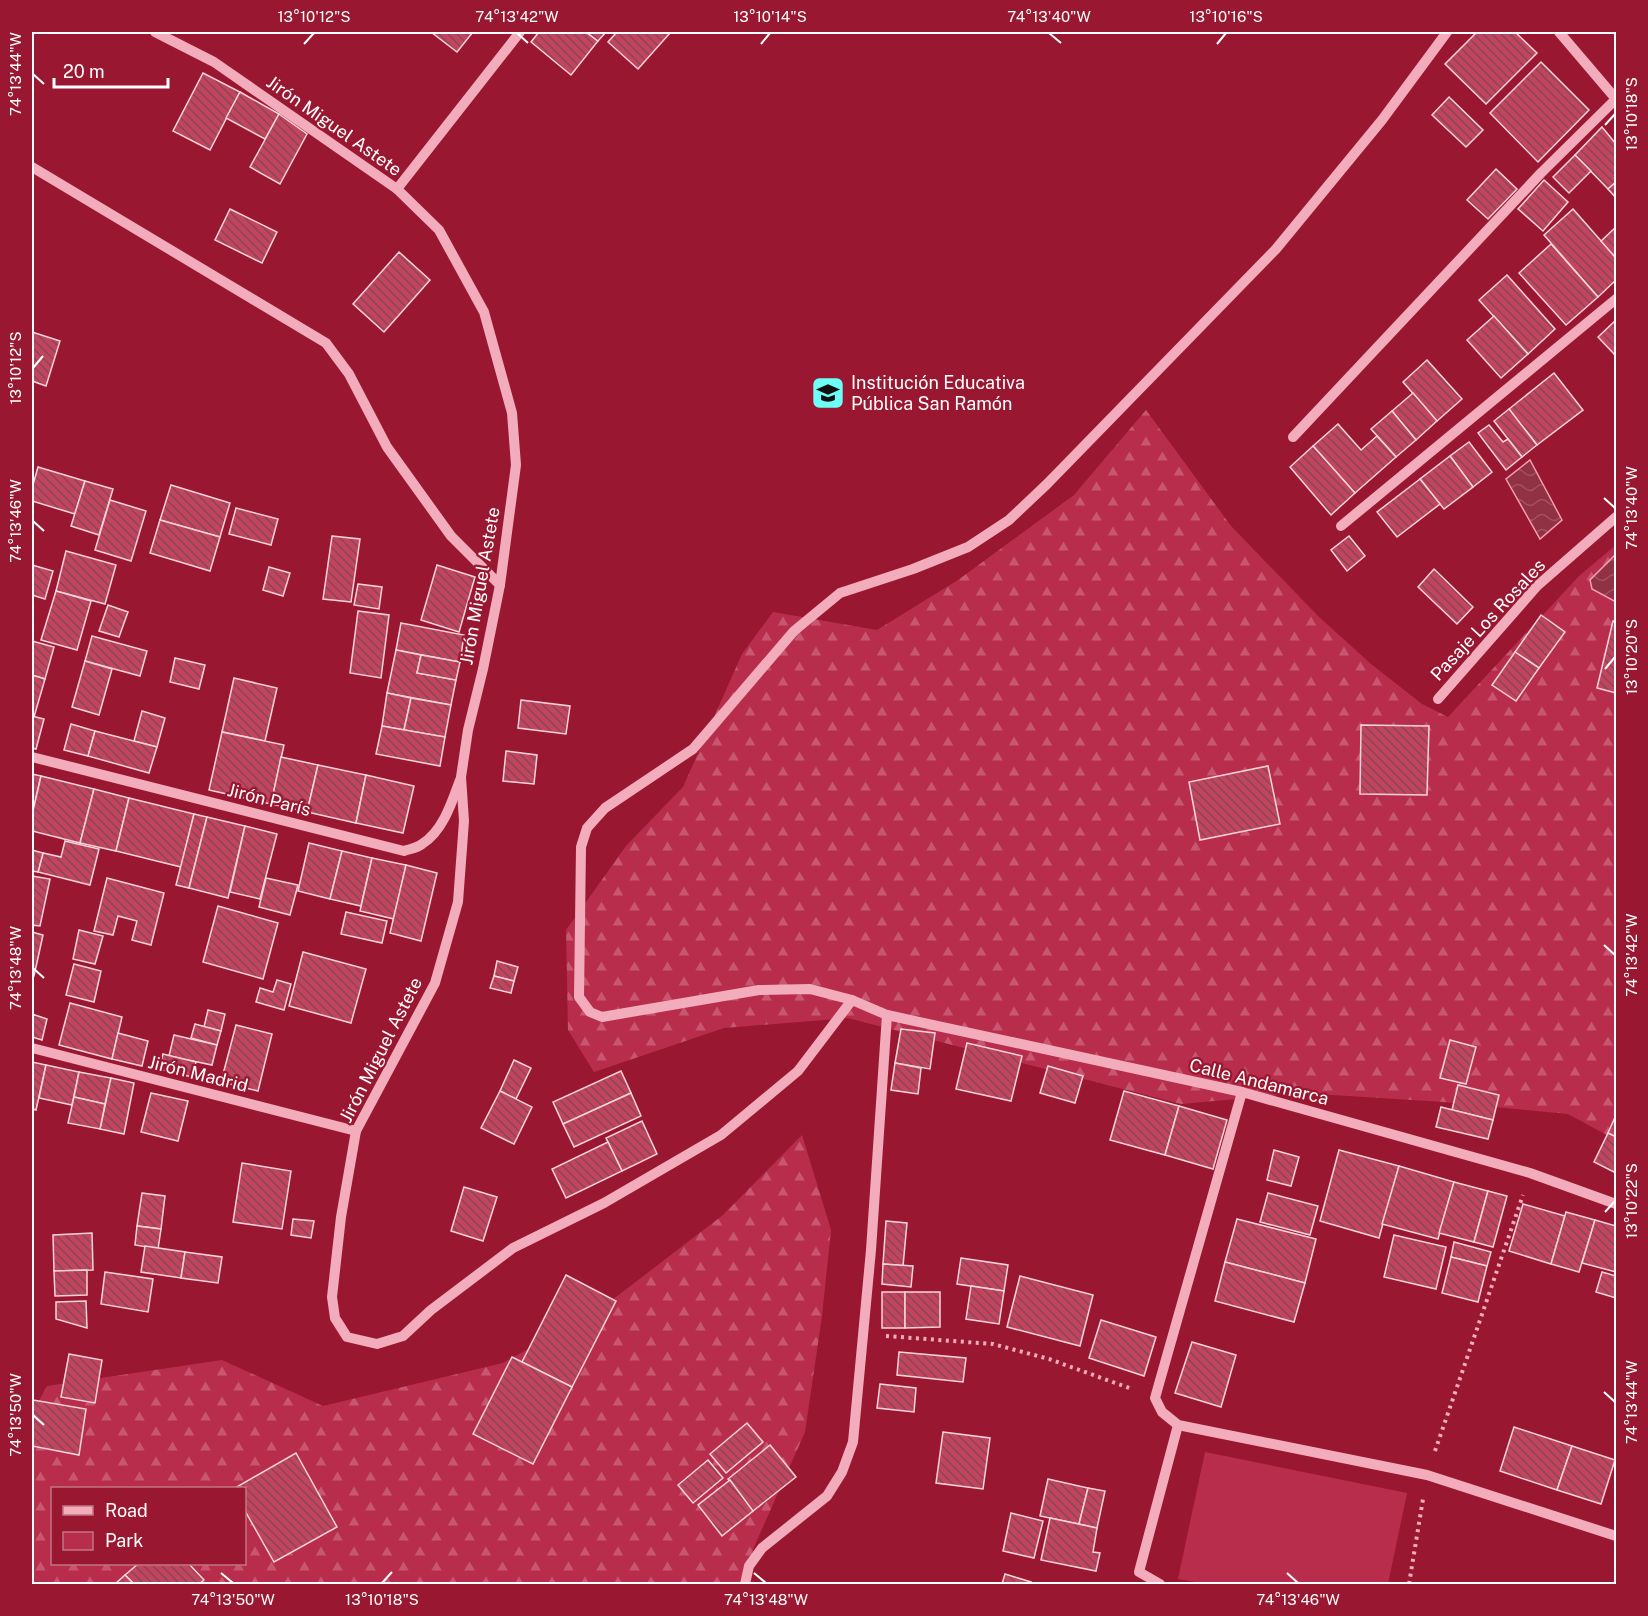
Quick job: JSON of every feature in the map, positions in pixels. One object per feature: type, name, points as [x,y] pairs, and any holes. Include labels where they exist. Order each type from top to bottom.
[{"type":"street","name":"Jirón Miguel Astete","points":[[155,32],[214,62],[397,189],[439,230],[484,312],[512,414],[516,465],[501,585],[468,730],[461,777],[464,821],[458,902],[435,983],[356,1131],[341,1217],[332,1297],[335,1318],[347,1337],[377,1344],[403,1336],[431,1310],[513,1248],[604,1203],[721,1135],[798,1071],[852,1000]]},
{"type":"street","points":[[397,189],[520,32]]},
{"type":"street","points":[[746,1584],[749,1566],[762,1548],[827,1496],[842,1472],[853,1442],[871,1250],[887,1015],[852,1000],[810,989],[759,990],[602,1017],[590,1012],[579,997],[581,847],[587,828],[605,808],[693,749],[794,631],[840,593],[914,569],[968,546],[1009,520],[1047,484],[1276,249],[1382,120],[1447,32]]},
{"type":"street","points":[[1293,437],[1541,173],[1616,99],[1559,32]]},
{"type":"street","points":[[32,167],[326,343],[349,374],[387,447],[451,536],[501,585]]},
{"type":"street","points":[[1341,526],[1617,298]]},
{"type":"street","name":"Pasaje Los Rosales","points":[[1438,699],[1537,586],[1617,517]]},
{"type":"street","name":"Jirón París","points":[[32,757],[404,851],[421,845],[433,835],[445,817],[461,777]]},
{"type":"street","name":"Calle Andamarca","points":[[887,1015],[1242,1092],[1530,1173],[1617,1204]]},
{"type":"street","name":"Jirón Madrid","points":[[32,1048],[356,1131]]},
{"type":"street","points":[[1242,1092],[1155,1398],[1162,1412],[1178,1425],[1427,1475],[1617,1536]]},
{"type":"street","points":[[1136,1584],[1178,1425]]},
{"type":"street","points":[[1139,1572],[1160,1584]]},
{"type":"path","points":[[1409,1584],[1427,1475],[1530,1173]]},
{"type":"path","points":[[862,1334],[993,1344],[1049,1359],[1155,1398]]},
{"type":"green space","points":[[1146,410],[1231,526],[1318,616],[1371,664],[1422,704],[1448,717],[1579,576],[1616,545],[1616,1140],[1568,1114],[1444,1102],[1301,1093],[1181,1104],[848,1018],[724,1028],[594,1072],[568,1030],[566,930],[626,846],[683,787],[742,654],[773,612],[877,630],[958,580],[1074,495]]},
{"type":"green space","points":[[802,1135],[831,1230],[822,1316],[805,1432],[754,1547],[743,1584],[32,1584],[32,1413],[47,1386],[222,1360],[323,1406],[503,1363],[603,1307],[723,1215]]},
{"type":"green space","points":[[1205,1452],[1407,1493],[1388,1584],[1207,1584],[1178,1579]]},
{"type":"water","points":[[1530,460],[1562,520],[1540,539],[1506,479]]},
{"type":"water","points":[[1615,555],[1616,602],[1592,589],[1590,580]]},
{"type":"building","points":[[431,32],[473,32],[457,52]]},
{"type":"building","points":[[539,32],[586,32],[598,41],[571,75],[531,42]]},
{"type":"building","points":[[586,32],[606,32],[598,41]]},
{"type":"building","points":[[617,32],[670,33],[638,69],[608,42]]},
{"type":"building","points":[[1477,32],[1515,32],[1537,53],[1486,104],[1445,64]]},
{"type":"building","points":[[1541,62],[1589,110],[1538,162],[1490,113]]},
{"type":"building","points":[[203,73],[240,92],[210,150],[173,131]]},
{"type":"building","points":[[240,92],[279,114],[265,139],[226,118]]},
{"type":"building","points":[[1449,97],[1483,130],[1466,147],[1432,115]]},
{"type":"building","points":[[279,114],[307,134],[280,184],[250,167]]},
{"type":"building","points":[[1602,127],[1616,144],[1616,182],[1608,189],[1575,155]]},
{"type":"building","points":[[1575,155],[1591,171],[1569,193],[1553,177]]},
{"type":"building","points":[[1496,169],[1517,189],[1488,219],[1467,200]]},
{"type":"building","points":[[1544,180],[1568,202],[1543,231],[1518,209]]},
{"type":"building","points":[[1616,182],[1616,198],[1608,189]]},
{"type":"building","points":[[230,209],[277,232],[262,263],[215,240]]},
{"type":"building","points":[[1573,209],[1616,258],[1616,280],[1598,297],[1544,235]]},
{"type":"building","points":[[1616,227],[1616,258],[1601,241]]},
{"type":"building","points":[[1551,244],[1598,297],[1566,325],[1519,273]]},
{"type":"building","points":[[399,252],[430,280],[384,332],[353,304]]},
{"type":"building","points":[[1507,275],[1555,329],[1528,354],[1479,300]]},
{"type":"building","points":[[1494,316],[1528,354],[1501,378],[1467,340]]},
{"type":"building","points":[[1616,320],[1616,356],[1598,337]]},
{"type":"building","points":[[32,332],[60,341],[46,386],[32,381]]},
{"type":"building","points":[[1427,360],[1462,399],[1437,421],[1403,382]]},
{"type":"building","points":[[1554,373],[1583,410],[1537,445],[1509,409]]},
{"type":"building","points":[[1413,393],[1437,421],[1416,440],[1392,411]]},
{"type":"building","points":[[1509,409],[1537,445],[1522,457],[1494,421]]},
{"type":"building","points":[[1392,411],[1416,440],[1396,457],[1371,429]]},
{"type":"building","points":[[1338,424],[1361,450],[1377,436],[1396,457],[1355,493],[1313,446]]},
{"type":"building","points":[[1489,425],[1503,442],[1508,439],[1522,457],[1506,470],[1478,433]]},
{"type":"building","points":[[1469,442],[1492,472],[1473,487],[1450,456]]},
{"type":"building","points":[[1313,446],[1355,493],[1331,515],[1290,467]]},
{"type":"building","points":[[1450,456],[1473,487],[1444,509],[1420,479]]},
{"type":"building","points":[[38,467],[85,481],[75,514],[32,501],[32,488]]},
{"type":"building","points":[[1420,479],[1440,504],[1397,537],[1377,512]]},
{"type":"building","points":[[85,481],[113,489],[99,535],[71,526]]},
{"type":"building","points":[[171,485],[230,503],[220,537],[160,520]]},
{"type":"building","points":[[110,500],[146,511],[131,561],[95,550]]},
{"type":"building","points":[[236,508],[278,519],[271,545],[229,534]]},
{"type":"building","points":[[160,520],[220,537],[210,571],[150,553]]},
{"type":"building","points":[[332,536],[360,539],[351,602],[323,599]]},
{"type":"building","points":[[1349,536],[1365,556],[1347,571],[1331,550]]},
{"type":"building","points":[[66,551],[116,565],[105,604],[56,591]]},
{"type":"building","points":[[32,565],[53,571],[45,599],[32,595]]},
{"type":"building","points":[[437,565],[475,577],[459,632],[421,620]]},
{"type":"building","points":[[269,567],[290,573],[283,596],[263,590]]},
{"type":"building","points":[[1434,569],[1473,607],[1457,624],[1418,587]]},
{"type":"building","points":[[358,584],[382,587],[379,609],[354,605]]},
{"type":"building","points":[[56,591],[91,601],[77,650],[41,640]]},
{"type":"building","points":[[108,605],[128,612],[119,637],[99,631]]},
{"type":"building","points":[[358,611],[389,615],[381,678],[350,673]]},
{"type":"building","points":[[1541,615],[1565,632],[1539,668],[1515,652]]},
{"type":"building","points":[[1613,621],[1616,622],[1616,693],[1597,688]]},
{"type":"building","points":[[401,623],[464,635],[460,662],[396,650]]},
{"type":"building","points":[[92,636],[147,651],[140,676],[85,661]]},
{"type":"building","points":[[32,641],[54,647],[45,679],[32,675]]},
{"type":"building","points":[[396,650],[421,655],[417,673],[456,680],[451,705],[387,693]]},
{"type":"building","points":[[1515,652],[1539,668],[1516,701],[1492,685]]},
{"type":"building","points":[[421,655],[460,662],[456,680],[417,673]]},
{"type":"building","points":[[175,658],[205,665],[199,689],[170,682]]},
{"type":"building","points":[[85,661],[112,669],[99,715],[72,707]]},
{"type":"building","points":[[32,675],[45,679],[34,717],[32,716]]},
{"type":"building","points":[[234,678],[277,688],[265,741],[222,732]]},
{"type":"building","points":[[387,693],[411,698],[404,730],[382,726]]},
{"type":"building","points":[[411,698],[451,705],[445,737],[404,730]]},
{"type":"building","points":[[521,700],[570,706],[566,734],[518,728]]},
{"type":"building","points":[[142,711],[165,718],[157,747],[134,741]]},
{"type":"building","points":[[32,716],[44,719],[36,749],[32,748]]},
{"type":"building","points":[[71,724],[95,731],[88,756],[64,750]]},
{"type":"building","points":[[1361,725],[1429,726],[1427,795],[1360,794]]},
{"type":"building","points":[[382,726],[445,737],[440,766],[376,754]]},
{"type":"building","points":[[95,731],[157,747],[149,773],[88,756]]},
{"type":"building","points":[[222,732],[284,745],[271,804],[209,790]]},
{"type":"building","points":[[506,751],[537,755],[534,784],[503,781]]},
{"type":"building","points":[[281,757],[318,765],[307,812],[271,804]]},
{"type":"building","points":[[318,765],[366,775],[356,823],[307,812]]},
{"type":"building","points":[[1268,766],[1280,824],[1200,840],[1189,782]]},
{"type":"building","points":[[32,774],[41,776],[32,815]]},
{"type":"building","points":[[366,775],[414,786],[403,833],[356,823]]},
{"type":"building","points":[[41,776],[94,789],[80,843],[32,831],[32,815]]},
{"type":"building","points":[[94,789],[129,798],[116,851],[80,843]]},
{"type":"building","points":[[129,798],[194,814],[181,867],[116,851]]},
{"type":"building","points":[[194,814],[207,817],[189,888],[176,885]]},
{"type":"building","points":[[207,817],[245,826],[228,898],[189,888]]},
{"type":"building","points":[[245,826],[277,834],[260,899],[230,892]]},
{"type":"building","points":[[65,841],[99,849],[90,885],[38,872],[43,853],[61,857]]},
{"type":"building","points":[[309,843],[342,851],[330,899],[298,891]]},
{"type":"building","points":[[32,850],[43,853],[38,872],[32,871]]},
{"type":"building","points":[[342,851],[372,858],[361,906],[330,899]]},
{"type":"building","points":[[372,858],[406,865],[394,919],[360,911]]},
{"type":"building","points":[[406,865],[437,873],[421,941],[390,933]]},
{"type":"building","points":[[32,876],[50,879],[40,926],[32,925]]},
{"type":"building","points":[[107,878],[164,893],[151,945],[132,940],[137,921],[118,916],[113,935],[94,931]]},
{"type":"building","points":[[266,878],[298,885],[290,915],[259,907]]},
{"type":"building","points":[[218,906],[278,923],[263,979],[203,962]]},
{"type":"building","points":[[346,912],[387,921],[382,943],[341,934]]},
{"type":"building","points":[[79,930],[103,936],[95,964],[73,959]]},
{"type":"building","points":[[32,932],[43,935],[34,976],[32,976]]},
{"type":"building","points":[[303,952],[366,969],[351,1023],[289,1006]]},
{"type":"building","points":[[497,961],[518,967],[514,981],[494,976]]},
{"type":"building","points":[[74,964],[101,971],[94,1002],[66,995]]},
{"type":"building","points":[[494,976],[514,981],[511,993],[490,988]]},
{"type":"building","points":[[277,980],[291,984],[284,1010],[256,1002],[260,988],[273,992]]},
{"type":"building","points":[[70,1003],[122,1017],[112,1059],[59,1045]]},
{"type":"building","points":[[208,1010],[225,1014],[221,1031],[204,1027]]},
{"type":"building","points":[[32,1014],[47,1019],[42,1040],[32,1037]]},
{"type":"building","points":[[195,1024],[221,1031],[217,1045],[191,1038]]},
{"type":"building","points":[[236,1025],[272,1034],[258,1091],[221,1082]]},
{"type":"building","points":[[901,1029],[935,1033],[930,1069],[895,1063]]},
{"type":"building","points":[[118,1033],[148,1041],[142,1066],[112,1059]]},
{"type":"building","points":[[174,1035],[217,1045],[212,1065],[169,1056]]},
{"type":"building","points":[[1450,1040],[1476,1047],[1466,1084],[1440,1078]]},
{"type":"building","points":[[967,1043],[1022,1056],[1011,1101],[956,1089]]},
{"type":"building","points":[[163,1054],[196,1062],[192,1077],[159,1069]]},
{"type":"building","points":[[514,1060],[531,1068],[516,1099],[500,1091]]},
{"type":"building","points":[[32,1062],[46,1065],[36,1110],[32,1109]]},
{"type":"building","points":[[895,1063],[921,1068],[918,1094],[891,1090]]},
{"type":"building","points":[[46,1065],[79,1072],[72,1105],[39,1098]]},
{"type":"building","points":[[1048,1066],[1083,1076],[1075,1103],[1040,1093]]},
{"type":"building","points":[[621,1071],[631,1093],[563,1124],[553,1102]]},
{"type":"building","points":[[79,1072],[111,1078],[105,1104],[74,1097]]},
{"type":"building","points":[[111,1078],[134,1083],[124,1134],[100,1129]]},
{"type":"building","points":[[1458,1085],[1499,1095],[1493,1120],[1452,1110]]},
{"type":"building","points":[[500,1091],[532,1107],[514,1144],[481,1128]]},
{"type":"building","points":[[1124,1091],[1179,1106],[1165,1155],[1110,1140]]},
{"type":"building","points":[[151,1093],[188,1101],[178,1141],[141,1132]]},
{"type":"building","points":[[631,1093],[641,1116],[574,1147],[563,1124]]},
{"type":"building","points":[[74,1097],[105,1104],[100,1129],[68,1123]]},
{"type":"building","points":[[1179,1106],[1227,1120],[1213,1169],[1165,1155]]},
{"type":"building","points":[[1441,1107],[1493,1120],[1488,1139],[1436,1127]]},
{"type":"building","points":[[1616,1115],[1616,1137],[1608,1133]]},
{"type":"building","points":[[642,1121],[657,1154],[622,1171],[606,1138]]},
{"type":"building","points":[[1608,1133],[1616,1137],[1616,1173],[1594,1162]]},
{"type":"building","points":[[608,1142],[622,1171],[566,1198],[552,1169]]},
{"type":"building","points":[[1274,1150],[1299,1157],[1291,1186],[1267,1180]]},
{"type":"building","points":[[1339,1150],[1399,1166],[1379,1238],[1320,1221]]},
{"type":"building","points":[[242,1163],[291,1171],[282,1229],[233,1222]]},
{"type":"building","points":[[1399,1166],[1454,1182],[1438,1239],[1382,1224]]},
{"type":"building","points":[[1454,1182],[1488,1191],[1474,1242],[1439,1233]]},
{"type":"building","points":[[464,1187],[497,1197],[483,1241],[451,1231]]},
{"type":"building","points":[[1488,1191],[1507,1196],[1493,1247],[1474,1242]]},
{"type":"building","points":[[142,1193],[165,1196],[161,1229],[137,1226]]},
{"type":"building","points":[[1268,1193],[1318,1206],[1310,1235],[1260,1222]]},
{"type":"building","points":[[1523,1204],[1565,1216],[1551,1264],[1509,1251]]},
{"type":"building","points":[[1566,1212],[1595,1220],[1579,1272],[1551,1264]]},
{"type":"building","points":[[293,1219],[314,1221],[311,1238],[291,1235]]},
{"type":"building","points":[[1237,1219],[1316,1239],[1305,1283],[1225,1262]]},
{"type":"building","points":[[1595,1220],[1616,1226],[1616,1272],[1582,1263]]},
{"type":"building","points":[[886,1221],[907,1223],[903,1266],[883,1264]]},
{"type":"building","points":[[137,1226],[161,1229],[158,1249],[135,1245]]},
{"type":"building","points":[[92,1233],[93,1270],[54,1271],[53,1235]]},
{"type":"building","points":[[1394,1235],[1446,1247],[1436,1289],[1384,1277]]},
{"type":"building","points":[[1454,1242],[1491,1252],[1487,1266],[1451,1257]]},
{"type":"building","points":[[145,1246],[185,1252],[181,1278],[141,1272]]},
{"type":"building","points":[[185,1252],[222,1257],[218,1283],[181,1278]]},
{"type":"building","points":[[1451,1257],[1487,1266],[1478,1302],[1442,1293]]},
{"type":"building","points":[[961,1258],[1008,1265],[1004,1291],[957,1284]]},
{"type":"building","points":[[1225,1262],[1305,1283],[1294,1322],[1215,1301]]},
{"type":"building","points":[[883,1264],[913,1266],[911,1287],[882,1284]]},
{"type":"building","points":[[87,1270],[87,1295],[55,1296],[54,1271]]},
{"type":"building","points":[[105,1272],[153,1279],[148,1312],[101,1304]]},
{"type":"building","points":[[1602,1272],[1616,1276],[1616,1298],[1596,1292]]},
{"type":"building","points":[[566,1275],[616,1301],[572,1387],[522,1362]]},
{"type":"building","points":[[1020,1276],[1093,1295],[1080,1346],[1007,1327]]},
{"type":"building","points":[[971,1286],[1004,1291],[999,1324],[966,1319]]},
{"type":"building","points":[[882,1292],[905,1292],[905,1328],[882,1328]]},
{"type":"building","points":[[905,1292],[940,1292],[940,1327],[905,1328]]},
{"type":"building","points":[[86,1301],[87,1328],[56,1319],[56,1302]]},
{"type":"building","points":[[1101,1320],[1156,1337],[1144,1376],[1089,1358]]},
{"type":"building","points":[[1192,1342],[1236,1355],[1221,1407],[1175,1393]]},
{"type":"building","points":[[899,1352],[966,1358],[963,1382],[897,1375]]},
{"type":"building","points":[[69,1354],[102,1360],[95,1403],[61,1397]]},
{"type":"building","points":[[512,1357],[572,1387],[533,1464],[473,1434]]},
{"type":"building","points":[[880,1384],[916,1388],[914,1412],[877,1408]]},
{"type":"building","points":[[33,1400],[86,1409],[79,1455],[32,1446]]},
{"type":"building","points":[[747,1423],[763,1442],[726,1473],[710,1454]]},
{"type":"building","points":[[1514,1427],[1572,1446],[1557,1490],[1500,1471]]},
{"type":"building","points":[[943,1432],[990,1438],[983,1489],[936,1483]]},
{"type":"building","points":[[770,1445],[796,1477],[753,1511],[728,1479]]},
{"type":"building","points":[[1572,1446],[1615,1460],[1601,1504],[1557,1490]]},
{"type":"building","points":[[296,1453],[337,1527],[274,1562],[246,1513],[246,1487],[237,1487]]},
{"type":"building","points":[[708,1460],[723,1478],[693,1503],[678,1485]]},
{"type":"building","points":[[1048,1479],[1088,1488],[1079,1524],[1040,1516]]},
{"type":"building","points":[[730,1480],[753,1511],[722,1536],[698,1505]]},
{"type":"building","points":[[1088,1488],[1105,1491],[1097,1528],[1079,1524]]},
{"type":"building","points":[[1011,1513],[1043,1521],[1034,1558],[1003,1551]]},
{"type":"building","points":[[1050,1518],[1097,1528],[1093,1552],[1100,1553],[1096,1571],[1041,1560]]},
{"type":"building","points":[[137,1565],[190,1565],[204,1580],[199,1584],[134,1584],[125,1575]]},
{"type":"building","points":[[1005,1574],[1031,1582],[1030,1584],[1002,1584]]},
{"type":"building","points":[[125,1575],[134,1584],[115,1584]]},
{"type":"place","name":"Institución Educativa Pública San Ramón","points":[[828,393]]}]
